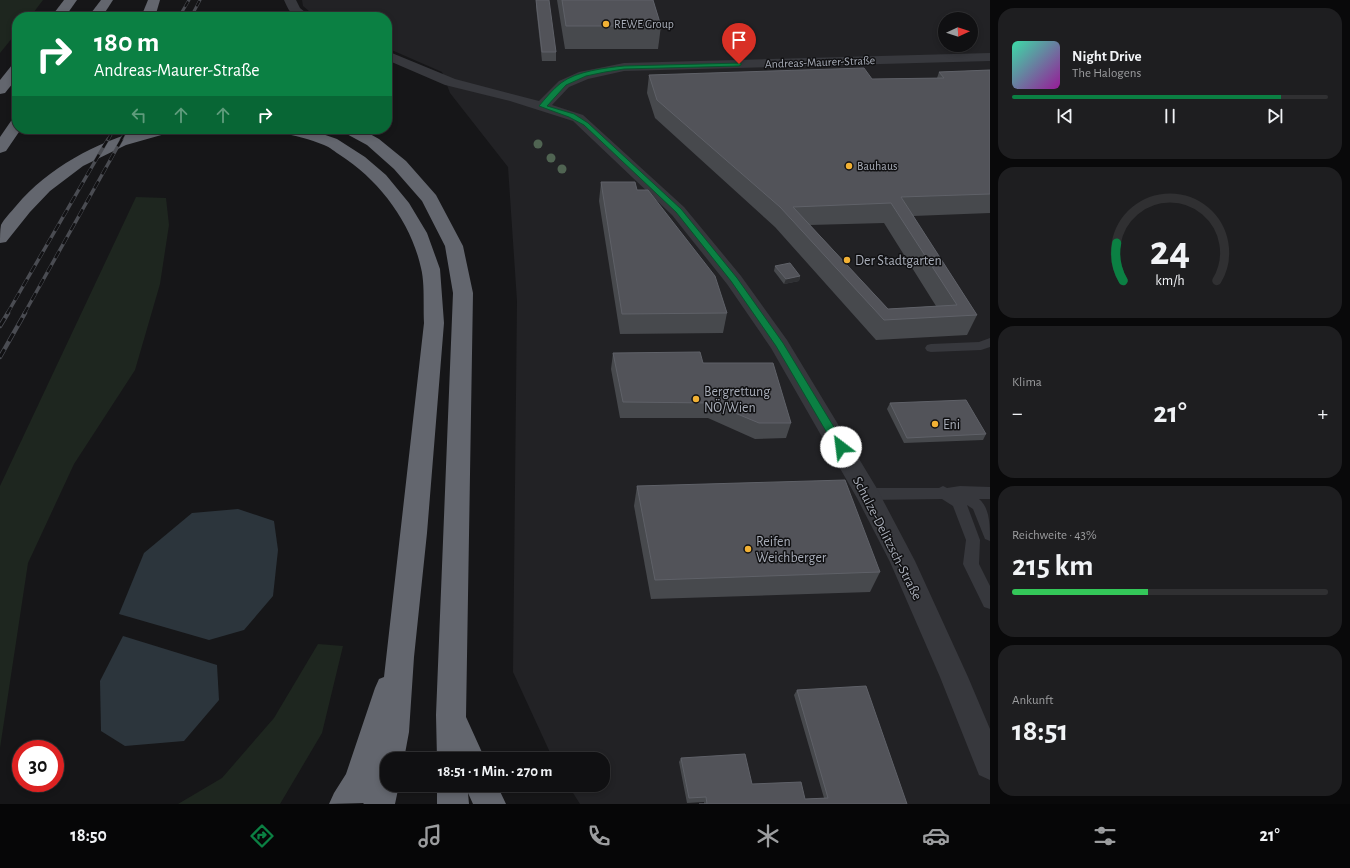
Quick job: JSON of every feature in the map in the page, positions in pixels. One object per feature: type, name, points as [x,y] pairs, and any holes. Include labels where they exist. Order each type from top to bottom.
[{"type":"highway","points":[[53,12],[59,0]]},
{"type":"highway","points":[[62,12],[71,0]]},
{"type":"highway","points":[[99,12],[107,0]]},
{"type":"highway","points":[[150,12],[154,0]]},
{"type":"highway","points":[[0,90],[12,74]]},
{"type":"highway","points":[[0,148],[12,131]]},
{"type":"highway","points":[[0,238],[24,209],[50,182],[73,164],[126,140],[148,134]]},
{"type":"highway","points":[[308,134],[331,142],[359,160],[380,179],[400,203],[418,233],[431,269],[434,323],[415,525],[400,657],[394,732],[390,752]]},
{"type":"highway","points":[[358,134],[373,142],[400,165],[430,199],[454,246],[463,293],[451,715],[452,752]]},
{"type":"highway","points":[[345,804],[359,782],[400,657]]},
{"type":"highway","points":[[451,715],[467,752]]},
{"type":"highway","points":[[379,804],[382,792]]},
{"type":"highway","points":[[452,792],[453,804]]},
{"type":"highway","points":[[484,792],[490,804]]},
{"type":"street","points":[[290,0],[298,12]]},
{"type":"street","name":"Schulze-Delitzsch-Straße","points":[[392,57],[450,82],[572,115],[586,124],[678,211],[734,280],[780,345],[867,494],[902,561],[954,677],[990,765]]},
{"type":"street","name":"Andreas-Maurer-Straße","points":[[542,106],[564,84],[584,75],[624,67],[990,57]]},
{"type":"lane","points":[[931,348],[981,346],[990,342]]},
{"type":"lane","points":[[867,494],[944,492],[990,493]]},
{"type":"lane","points":[[944,492],[959,503],[973,540],[971,564],[990,602]]},
{"type":"lane","points":[[960,492],[979,506],[990,535]]},
{"type":"shaded area","points":[[0,0],[43,0],[34,12],[12,12],[12,38],[0,53]]},
{"type":"shaded area","points":[[302,0],[990,0],[990,804],[580,804],[572,792],[610,792],[610,752],[550,752],[513,672],[517,301],[508,167],[450,93],[442,72],[392,50],[392,12],[310,12],[303,6]]},
{"type":"shaded area","points":[[136,197],[166,198],[169,225],[160,284],[135,370],[74,464],[28,563],[0,748],[0,486]]},
{"type":"shaded area","points":[[238,509],[274,521],[278,550],[273,596],[244,630],[209,640],[119,614],[144,553],[192,513]]},
{"type":"shaded area","points":[[123,636],[217,665],[219,700],[184,741],[125,746],[101,731],[100,681]]},
{"type":"shaded area","points":[[318,644],[343,646],[322,733],[280,804],[178,804],[222,778],[274,718]]},
{"type":"building","points":[[536,0],[549,0],[556,52],[542,52]]},
{"type":"building","points":[[562,0],[653,0],[661,26],[566,26]]},
{"type":"building","name":"Bauhaus","points":[[864,68],[872,79],[944,78],[939,72],[990,70],[990,194],[901,197],[977,315],[884,320],[780,207],[657,100],[649,75]],"holes":[[[891,203],[957,305],[888,309],[793,207]]]},
{"type":"building","points":[[601,182],[635,182],[637,190],[648,190],[715,276],[727,313],[622,314]]},
{"type":"building","points":[[790,263],[800,276],[786,279],[775,266]]},
{"type":"building","name":"Bergrettung NÖ/Wien","points":[[700,352],[703,363],[773,363],[791,423],[759,423],[711,403],[623,402],[613,353]]},
{"type":"building","name":"Eni","points":[[966,400],[986,434],[907,438],[890,403]]},
{"type":"building","name":"Reifen Weichberger","points":[[845,480],[880,572],[655,580],[637,486]]},
{"type":"building","points":[[866,686],[907,804],[707,804],[706,797],[689,798],[681,758],[745,754],[752,784],[801,782],[805,799],[828,798],[797,690]]},
{"type":"railway","points":[[182,12],[189,0]]},
{"type":"railway","points":[[194,12],[200,0]]},
{"type":"railway","points":[[108,140],[111,134]]},
{"type":"railway","points":[[121,140],[124,134]]},
{"type":"railway","points":[[7,314],[108,139]]},
{"type":"railway","points":[[24,314],[122,139]]},
{"type":"railway","points":[[0,326],[8,313]]},
{"type":"railway","points":[[0,357],[25,313]]},
{"type":"place","name":"REWE Group","points":[[606,24]]},
{"type":"place","name":"Bauhaus","points":[[849,166]]},
{"type":"place","name":"Der Stadtgarten","points":[[847,260]]},
{"type":"place","name":"Bergrettung NÖ/Wien","points":[[696,399]]},
{"type":"place","name":"Eni","points":[[935,424]]},
{"type":"place","name":"Reifen Weichberger","points":[[748,549]]},
{"type":"route","points":[[739,64],[624,67],[605,70],[584,75],[564,84],[542,106],[572,115],[586,124],[678,211],[734,280],[780,345],[791,361],[841,447]]}]
